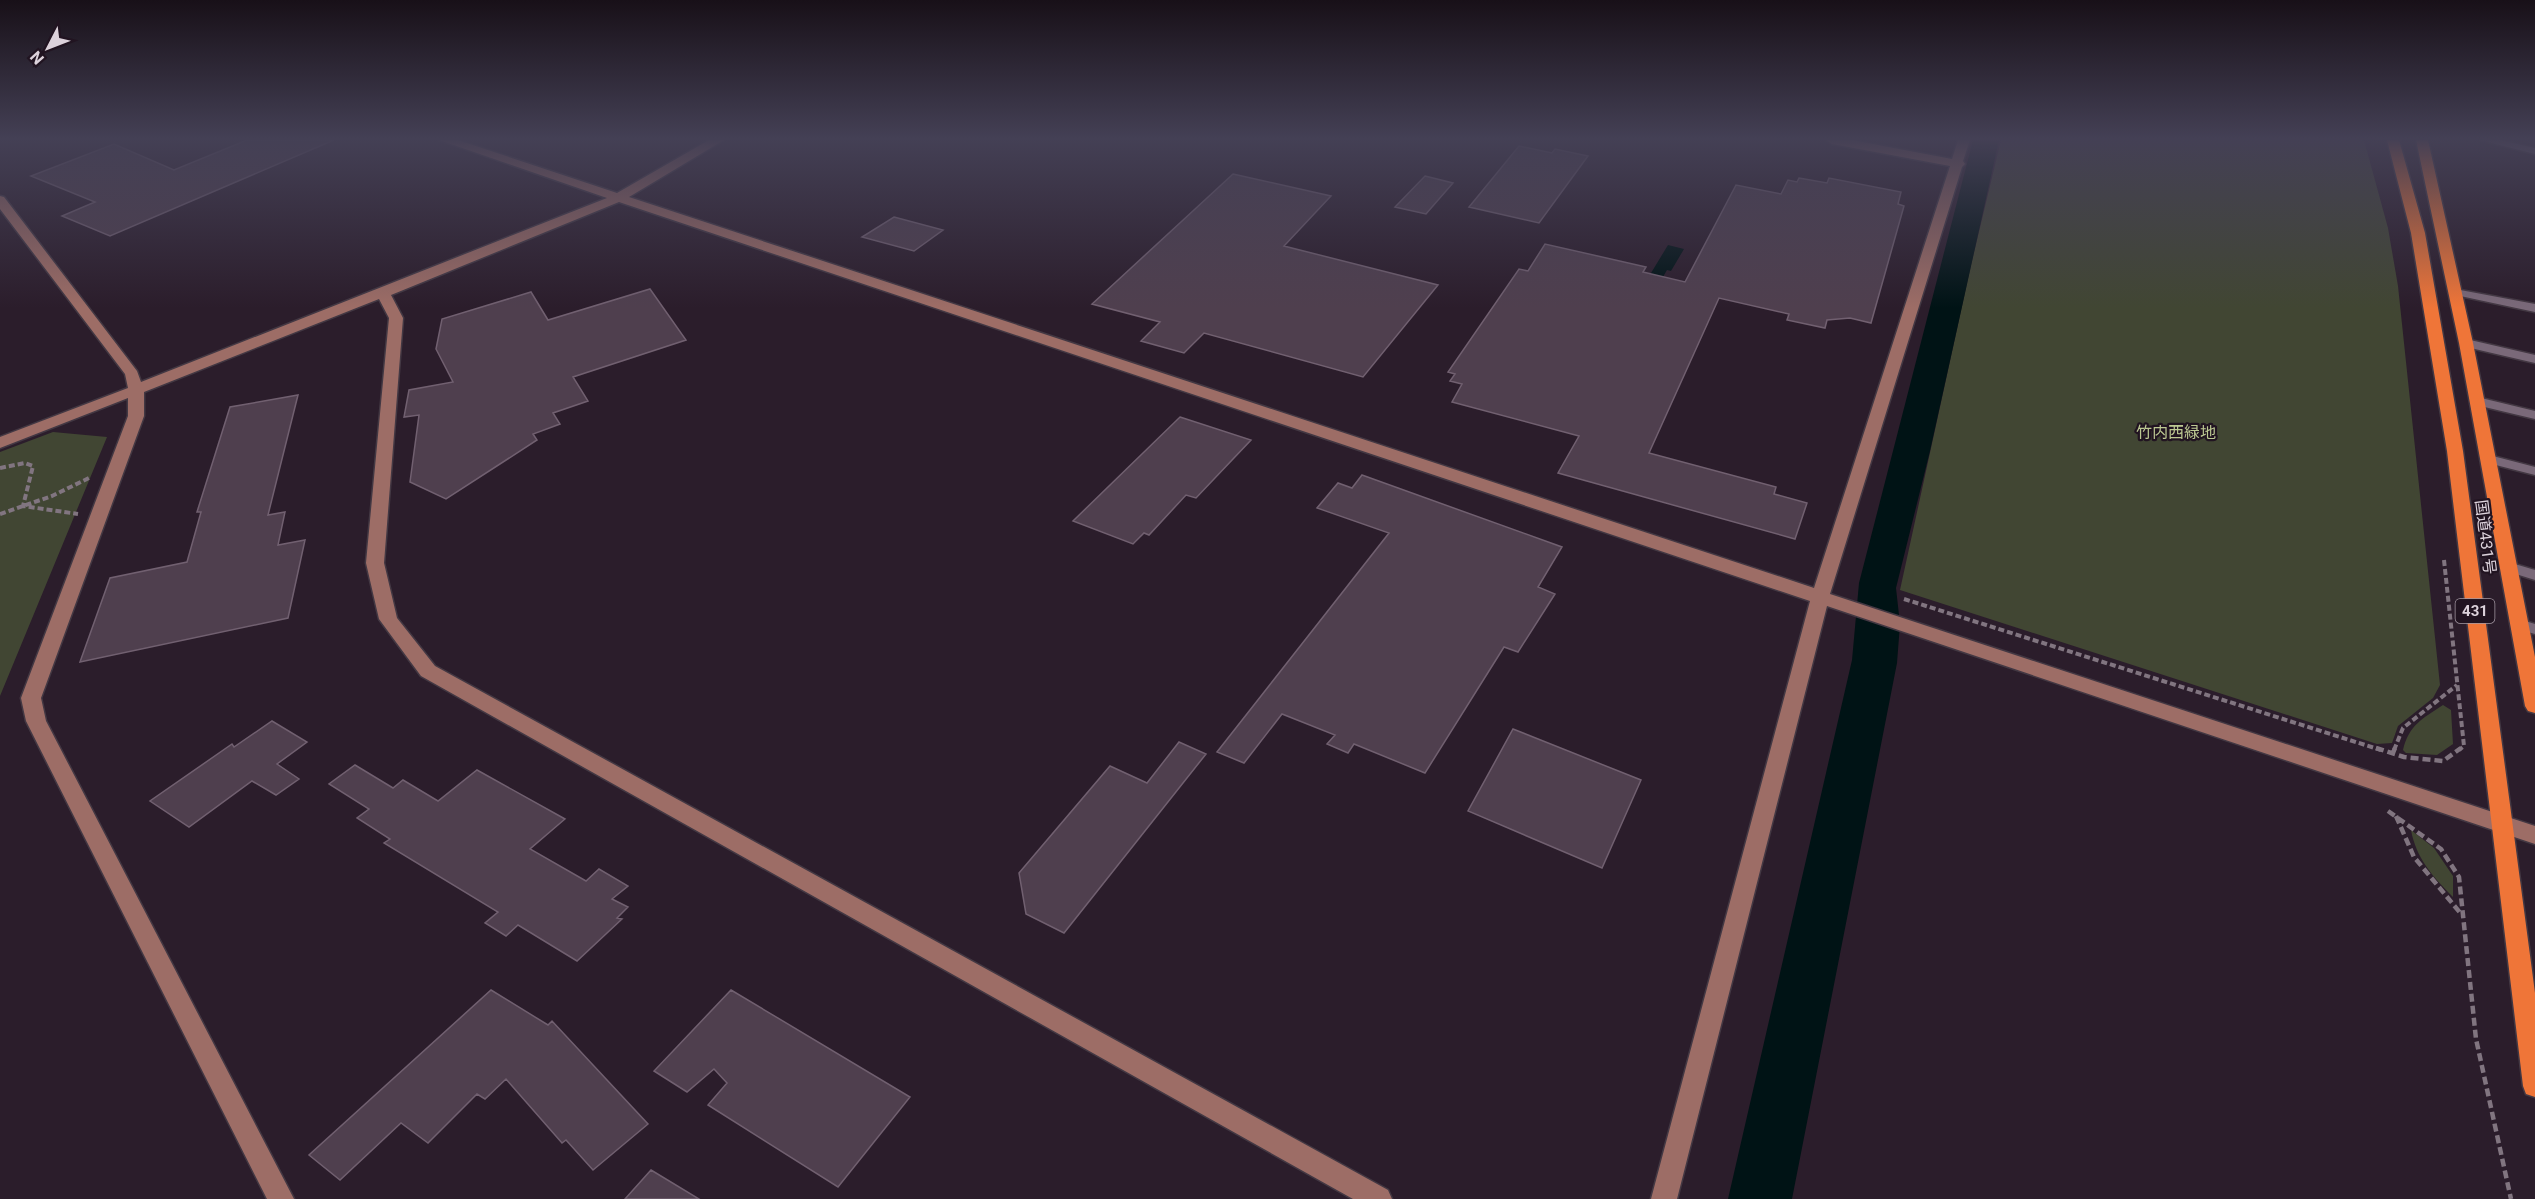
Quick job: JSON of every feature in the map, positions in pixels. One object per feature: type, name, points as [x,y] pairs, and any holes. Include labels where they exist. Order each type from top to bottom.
[{"type":"highway","name":"国道431号","points":[[2408,196],[2418,233],[2455,451],[2535,1086]]},
{"type":"highway","name":"国道431号","points":[[2435,196],[2456,292],[2535,706]]},
{"type":"street","points":[[612,196],[2535,836]]},
{"type":"street","points":[[0,443],[383,293],[622,196]]},
{"type":"street","points":[[1664,1199],[1820,598],[1949,196]]},
{"type":"street","points":[[0,200],[7,223],[132,374],[136,391],[136,416],[31,698],[36,721],[281,1199]]},
{"type":"street","points":[[383,293],[396,318],[375,562],[388,619],[428,671],[1379,1199]]},
{"type":"lane","points":[[2456,292],[2535,308]]},
{"type":"lane","points":[[2466,343],[2535,359]]},
{"type":"lane","points":[[2477,401],[2535,415]]},
{"type":"lane","points":[[2488,459],[2535,471]]},
{"type":"lane","points":[[2508,567],[2535,575]]},
{"type":"lane","points":[[2519,624],[2535,628]]},
{"type":"path","points":[[0,468],[25,463],[33,466],[23,506]]},
{"type":"path","points":[[0,514],[52,496],[96,475]]},
{"type":"path","points":[[23,506],[79,514]]},
{"type":"path","points":[[1904,599],[2404,757],[2443,760],[2464,746],[2443,554]]},
{"type":"path","points":[[2393,753],[2403,728],[2457,685]]},
{"type":"path","points":[[2396,816],[2412,852],[2434,883],[2463,916]]},
{"type":"path","points":[[2405,821],[2441,849],[2458,877],[2475,1039],[2511,1199]]},
{"type":"green space","name":"竹内西緑地","points":[[1988,196],[2379,196],[2388,228],[2398,286],[2440,685],[2433,698],[2398,726],[2392,743],[2377,744],[1900,590]]},
{"type":"green space","points":[[53,432],[107,437],[0,696],[0,452]]},
{"type":"green space","points":[[2443,705],[2451,710],[2453,744],[2437,755],[2406,753],[2403,750],[2413,728]]},
{"type":"green space","points":[[2411,830],[2434,848],[2453,876],[2453,897],[2426,866],[2413,840]]},
{"type":"shaded area","points":[[1959,196],[1987,196],[1930,451],[1896,588],[1900,624],[1897,663],[1792,1199],[1728,1199],[1852,660],[1859,583]]},
{"type":"shaded area","points":[[1668,245],[1684,249],[1671,271],[1667,270],[1660,282],[1648,278]]},
{"type":"building","points":[[80,196],[203,196],[110,236],[62,216],[95,202]]},
{"type":"building","points":[[1209,196],[1331,196],[1284,246],[1438,285],[1363,377],[1204,333],[1184,353],[1141,341],[1160,322],[1092,304]]},
{"type":"building","points":[[1406,196],[1442,196],[1426,214],[1395,207]]},
{"type":"building","points":[[1478,196],[1559,196],[1539,223],[1469,207]]},
{"type":"building","points":[[1730,196],[1900,196],[1898,204],[1904,206],[1871,323],[1850,318],[1827,320],[1825,328],[1787,320],[1789,314],[1719,298],[1649,453],[1776,487],[1774,494],[1807,503],[1795,539],[1558,473],[1579,436],[1452,402],[1462,384],[1450,381],[1455,374],[1448,372],[1519,269],[1528,271],[1545,244],[1646,267],[1643,272],[1685,282]]},
{"type":"building","points":[[894,217],[943,230],[914,251],[862,237]]},
{"type":"building","points":[[650,289],[686,340],[573,377],[588,401],[553,413],[560,424],[533,434],[537,440],[446,499],[410,482],[419,415],[404,417],[409,390],[453,382],[436,349],[442,319],[531,292],[548,320]]},
{"type":"building","points":[[298,395],[268,515],[285,512],[278,545],[305,540],[288,618],[80,662],[110,578],[187,562],[201,512],[197,512],[230,407]]},
{"type":"building","points":[[1180,417],[1251,440],[1196,498],[1186,495],[1149,535],[1144,533],[1133,544],[1073,521]]},
{"type":"building","points":[[1362,475],[1562,547],[1538,587],[1555,594],[1518,652],[1504,647],[1425,773],[1354,744],[1348,753],[1327,744],[1335,735],[1282,714],[1244,763],[1217,752],[1389,533],[1317,508],[1338,483],[1352,488]]},
{"type":"building","points":[[272,721],[307,742],[277,764],[299,779],[276,795],[252,781],[189,827],[150,801],[232,744],[234,747]]},
{"type":"building","points":[[1513,729],[1641,780],[1602,868],[1468,811]]},
{"type":"building","points":[[1179,742],[1206,754],[1064,933],[1026,914],[1019,873],[1110,766],[1147,783]]},
{"type":"building","points":[[355,765],[393,788],[403,780],[438,801],[477,770],[565,819],[530,849],[586,881],[599,869],[628,886],[612,899],[628,907],[617,918],[622,919],[577,961],[518,925],[506,936],[485,923],[498,912],[384,843],[390,839],[357,818],[369,809],[329,784]]},
{"type":"building","points":[[491,990],[548,1025],[552,1021],[648,1124],[593,1170],[566,1140],[562,1143],[506,1079],[485,1099],[477,1094],[428,1143],[401,1123],[340,1180],[309,1155]]},
{"type":"building","points":[[731,990],[910,1097],[838,1187],[708,1105],[727,1083],[714,1069],[687,1092],[654,1071]]},
{"type":"building","points":[[651,1170],[699,1199],[625,1199]]}]
